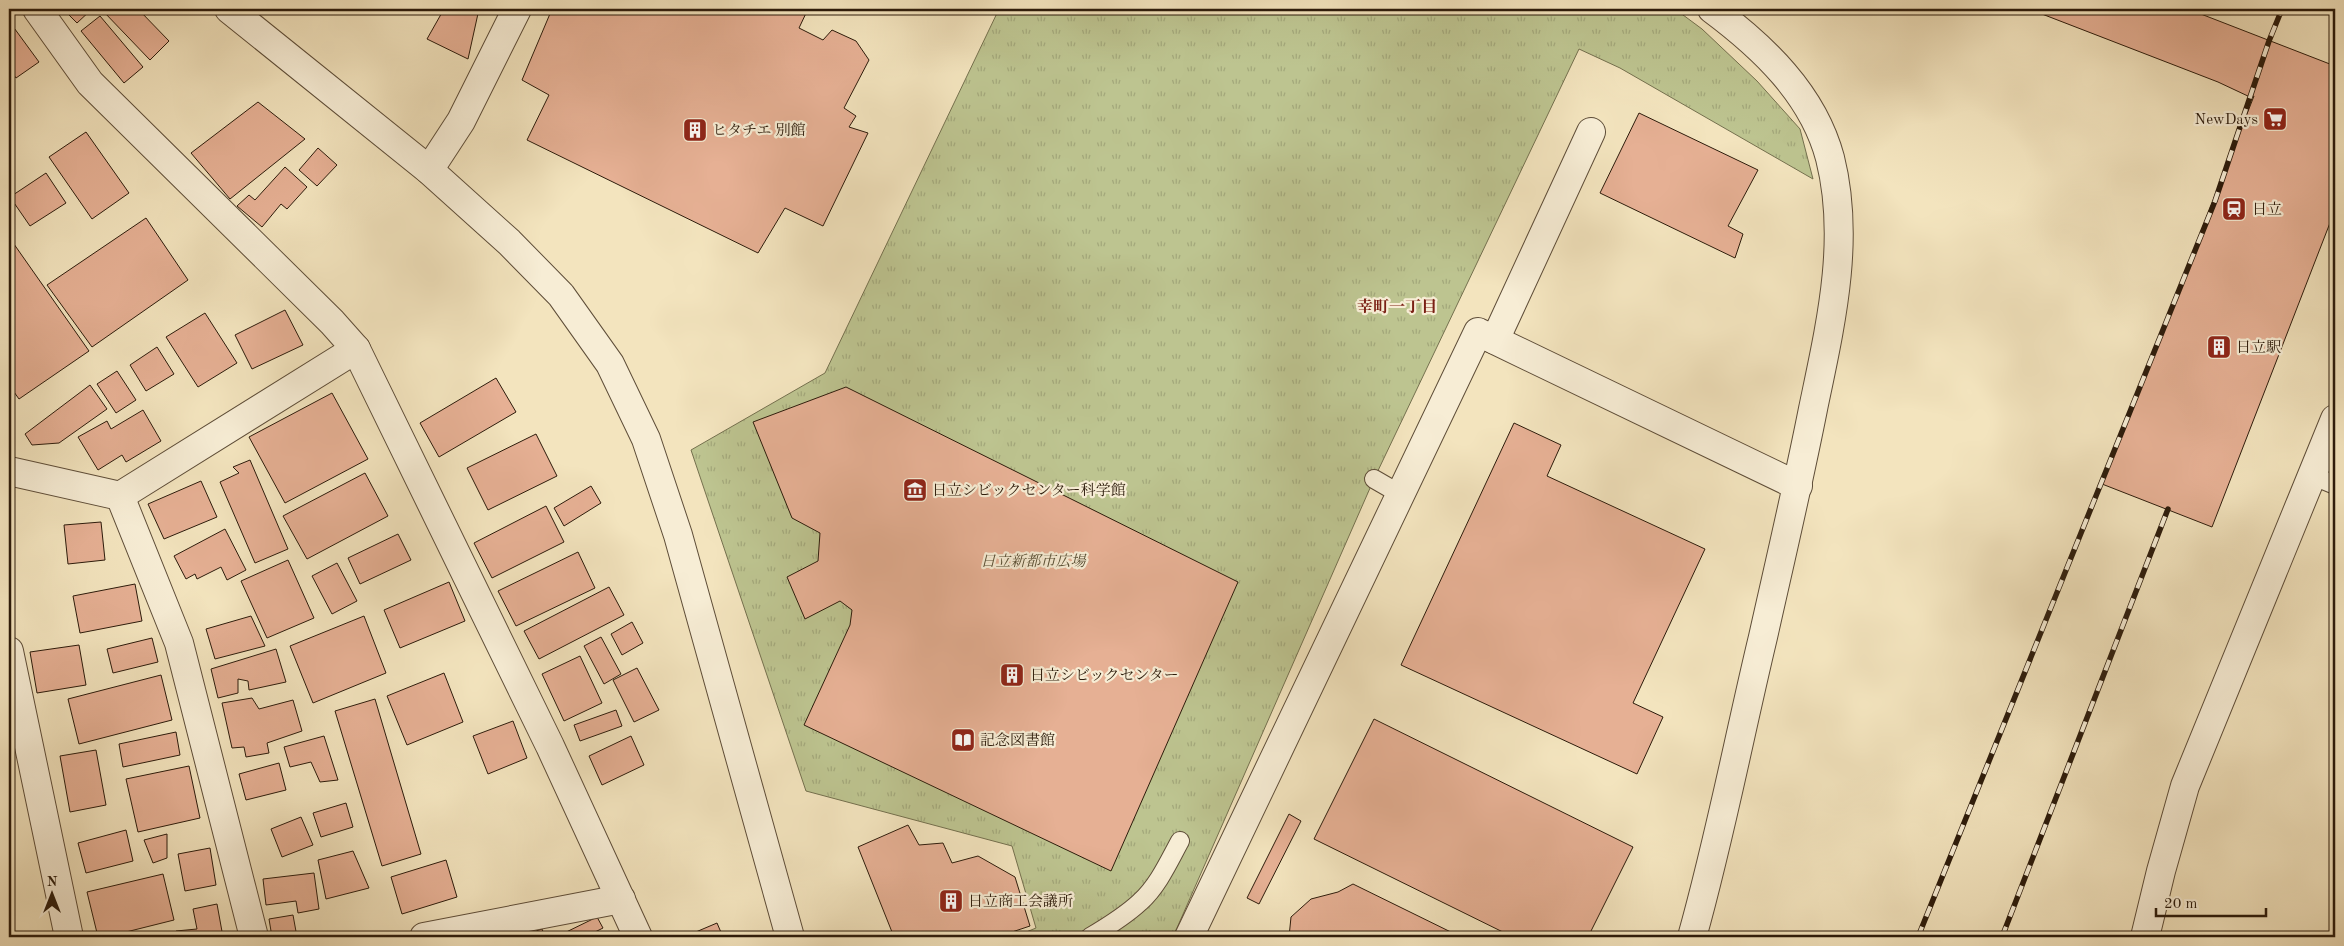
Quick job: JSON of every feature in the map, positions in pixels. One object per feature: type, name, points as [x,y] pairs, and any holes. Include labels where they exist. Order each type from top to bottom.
[{"type":"street","points":[[37,9],[90,83],[332,322],[356,349],[545,737],[638,937]]},
{"type":"street","points":[[229,9],[429,170],[509,242],[561,295],[610,364],[646,438],[681,545],[790,937]]},
{"type":"street","points":[[429,170],[461,121],[517,9]]},
{"type":"street","points":[[1692,937],[1798,486],[1830,328],[1838,256],[1839,205],[1829,157],[1813,113],[1782,71],[1742,32],[1712,9]]},
{"type":"street","points":[[1495,340],[1591,132]]},
{"type":"street","points":[[1189,937],[1478,332],[1798,486]]},
{"type":"street","points":[[9,470],[120,496],[356,349]]},
{"type":"street","points":[[2146,937],[2160,871],[2185,786],[2323,480],[2335,419]]},
{"type":"street","points":[[120,496],[179,643],[254,937]]},
{"type":"street","points":[[9,651],[69,937]]},
{"type":"street","points":[[424,937],[621,899]]},
{"type":"lane","points":[[1374,480],[1400,494]]},
{"type":"lane","points":[[1090,937],[1114,923],[1142,901],[1164,870],[1180,841]]},
{"type":"green space","name":"日立新都市広場","points":[[999,9],[1675,9],[1702,29],[1757,81],[1800,129],[1813,179],[1620,68],[1579,49],[1374,479],[1173,937],[1014,937],[1036,928],[1012,846],[806,791],[691,450],[825,373]]},
{"type":"building","points":[[63,9],[92,9],[77,23]]},
{"type":"building","points":[[105,9],[138,9],[169,41],[150,60],[103,11]]},
{"type":"building","points":[[444,9],[479,9],[468,59],[427,39]]},
{"type":"building","name":"ヒタチエ 別館","points":[[552,9],[808,9],[799,28],[823,40],[832,30],[856,41],[869,60],[844,108],[856,116],[849,127],[868,133],[823,226],[785,208],[758,253],[527,140],[549,95],[522,80]]},
{"type":"building","name":"日立駅","points":[[2029,9],[2188,9],[2335,66],[2335,210],[2212,527],[2102,484],[2254,96],[2250,97],[2218,82]]},
{"type":"building","points":[[100,16],[143,67],[124,83],[81,31]]},
{"type":"building","points":[[9,21],[39,62],[16,78],[9,68]]},
{"type":"building","points":[[258,102],[305,139],[230,199],[191,153]]},
{"type":"building","points":[[1639,113],[1758,170],[1728,226],[1743,234],[1735,258],[1600,193]]},
{"type":"building","points":[[86,132],[129,193],[92,219],[49,157]]},
{"type":"building","points":[[318,148],[337,165],[317,186],[299,170]]},
{"type":"building","points":[[285,167],[307,187],[287,209],[281,204],[262,227],[237,206],[249,195],[255,200]]},
{"type":"building","points":[[46,173],[66,203],[30,226],[10,197]]},
{"type":"building","points":[[146,218],[188,280],[92,347],[47,285]]},
{"type":"building","points":[[9,237],[89,351],[19,399],[9,385]]},
{"type":"building","points":[[285,310],[303,345],[252,369],[235,335]]},
{"type":"building","points":[[205,313],[237,363],[198,387],[166,337]]},
{"type":"building","points":[[157,347],[174,374],[146,391],[130,365]]},
{"type":"building","points":[[117,371],[136,400],[116,413],[97,384]]},
{"type":"building","points":[[496,378],[516,412],[439,457],[420,423]]},
{"type":"building","points":[[90,385],[107,409],[59,443],[32,445],[25,434]]},
{"type":"building","name":"日立シビックセンター","points":[[846,387],[1238,582],[1111,871],[804,725],[850,625],[852,610],[840,601],[805,619],[787,577],[818,561],[820,533],[792,518],[753,422]]},
{"type":"building","points":[[332,393],[368,459],[285,503],[249,437]]},
{"type":"building","points":[[143,410],[161,441],[126,462],[122,455],[98,470],[78,437],[107,421],[111,429]]},
{"type":"building","points":[[1514,423],[1561,445],[1547,476],[1705,549],[1633,703],[1663,717],[1637,774],[1401,665]]},
{"type":"building","points":[[536,434],[557,476],[488,510],[467,468]]},
{"type":"building","points":[[250,460],[288,549],[255,563],[220,482],[239,473],[233,467]]},
{"type":"building","points":[[365,473],[388,516],[307,559],[283,516]]},
{"type":"building","points":[[201,481],[217,517],[164,539],[148,504]]},
{"type":"building","points":[[591,486],[601,503],[564,526],[554,508]]},
{"type":"building","points":[[546,506],[564,542],[492,578],[474,543]]},
{"type":"building","points":[[101,522],[105,560],[68,564],[64,525]]},
{"type":"building","points":[[225,529],[246,570],[227,580],[221,567],[197,579],[195,574],[186,579],[174,556]]},
{"type":"building","points":[[398,534],[411,560],[360,584],[348,558]]},
{"type":"building","points":[[578,552],[595,588],[516,626],[498,591]]},
{"type":"building","points":[[288,560],[314,618],[267,638],[241,581]]},
{"type":"building","points":[[337,563],[357,601],[332,614],[312,576]]},
{"type":"building","points":[[449,582],[465,621],[400,648],[384,610]]},
{"type":"building","points":[[135,584],[142,621],[80,633],[73,596]]},
{"type":"building","points":[[609,587],[624,615],[539,659],[524,631]]},
{"type":"building","points":[[251,616],[265,646],[215,659],[206,629]]},
{"type":"building","points":[[364,616],[386,673],[313,703],[290,646]]},
{"type":"building","points":[[632,622],[643,643],[622,655],[611,634]]},
{"type":"building","points":[[601,637],[621,674],[604,684],[584,646]]},
{"type":"building","points":[[152,638],[158,662],[113,673],[107,649]]},
{"type":"building","points":[[79,645],[86,685],[37,693],[30,652]]},
{"type":"building","points":[[276,649],[286,682],[249,690],[248,681],[238,679],[238,693],[218,698],[211,669]]},
{"type":"building","points":[[580,656],[602,703],[564,721],[542,674]]},
{"type":"building","points":[[637,668],[659,710],[634,722],[613,680]]},
{"type":"building","points":[[444,673],[463,722],[407,745],[387,696]]},
{"type":"building","points":[[161,675],[172,720],[79,744],[68,699]]},
{"type":"building","points":[[252,698],[259,709],[293,700],[302,731],[267,743],[269,753],[246,757],[244,747],[232,748],[222,703]]},
{"type":"building","points":[[375,699],[421,854],[382,866],[335,711]]},
{"type":"building","points":[[616,710],[622,726],[580,741],[574,725]]},
{"type":"building","points":[[1374,719],[1633,847],[1588,937],[1513,937],[1314,839]]},
{"type":"building","points":[[513,721],[527,758],[488,774],[473,736]]},
{"type":"building","points":[[176,732],[180,755],[123,767],[119,744]]},
{"type":"building","points":[[324,736],[338,780],[320,782],[311,762],[290,767],[284,747]]},
{"type":"building","points":[[631,736],[644,765],[602,785],[589,756]]},
{"type":"building","points":[[96,750],[106,805],[70,812],[60,756]]},
{"type":"building","points":[[279,763],[286,790],[246,800],[239,774]]},
{"type":"building","points":[[189,766],[200,818],[138,832],[126,779]]},
{"type":"building","points":[[346,803],[353,827],[321,837],[313,813]]},
{"type":"building","points":[[1289,814],[1301,821],[1259,904],[1247,898]]},
{"type":"building","points":[[301,817],[313,845],[282,857],[271,829]]},
{"type":"building","name":"日立商工会議所","points":[[908,825],[919,845],[943,843],[952,863],[978,856],[1015,877],[1030,926],[997,937],[894,937],[858,847]]},
{"type":"building","points":[[126,830],[133,861],[86,873],[78,843]]},
{"type":"building","points":[[167,834],[167,858],[153,863],[144,840]]},
{"type":"building","points":[[210,848],[216,885],[185,891],[178,854]]},
{"type":"building","points":[[353,851],[369,888],[326,899],[318,860]]},
{"type":"building","points":[[9,860],[14,874],[9,876]]},
{"type":"building","points":[[446,860],[457,897],[402,914],[391,877]]},
{"type":"building","points":[[314,873],[319,909],[298,913],[296,901],[266,905],[263,879]]},
{"type":"building","points":[[163,874],[174,920],[106,937],[98,937],[87,892]]},
{"type":"building","points":[[1353,884],[1461,937],[1289,937],[1291,917],[1311,899],[1338,892]]},
{"type":"building","points":[[217,904],[223,937],[176,937],[176,931],[197,929],[193,909]]},
{"type":"building","points":[[293,915],[297,937],[272,937],[269,919]]},
{"type":"building","points":[[597,917],[603,928],[585,937],[556,937]]},
{"type":"building","points":[[717,923],[723,937],[684,937]]},
{"type":"building","points":[[542,929],[545,937],[518,937]]},
{"type":"railway","points":[[1918,937],[2215,201],[2269,41],[2282,9]]},
{"type":"railway","points":[[2002,937],[2168,509]]},
{"type":"place","name":"NewDays","points":[[2275,119]]},
{"type":"place","name":"ヒタチエ 別館","points":[[695,130]]},
{"type":"place","name":"日立","points":[[2234,209]]},
{"type":"place","name":"日立駅","points":[[2219,347]]},
{"type":"place","name":"日立シビックセンター科学館","points":[[915,490]]},
{"type":"place","name":"日立シビックセンター","points":[[1012,675]]},
{"type":"place","name":"記念図書館","points":[[963,740]]},
{"type":"place","name":"日立商工会議所","points":[[951,901]]},
{"type":"district","name":"幸町一丁目","points":[[1397,306]]}]
